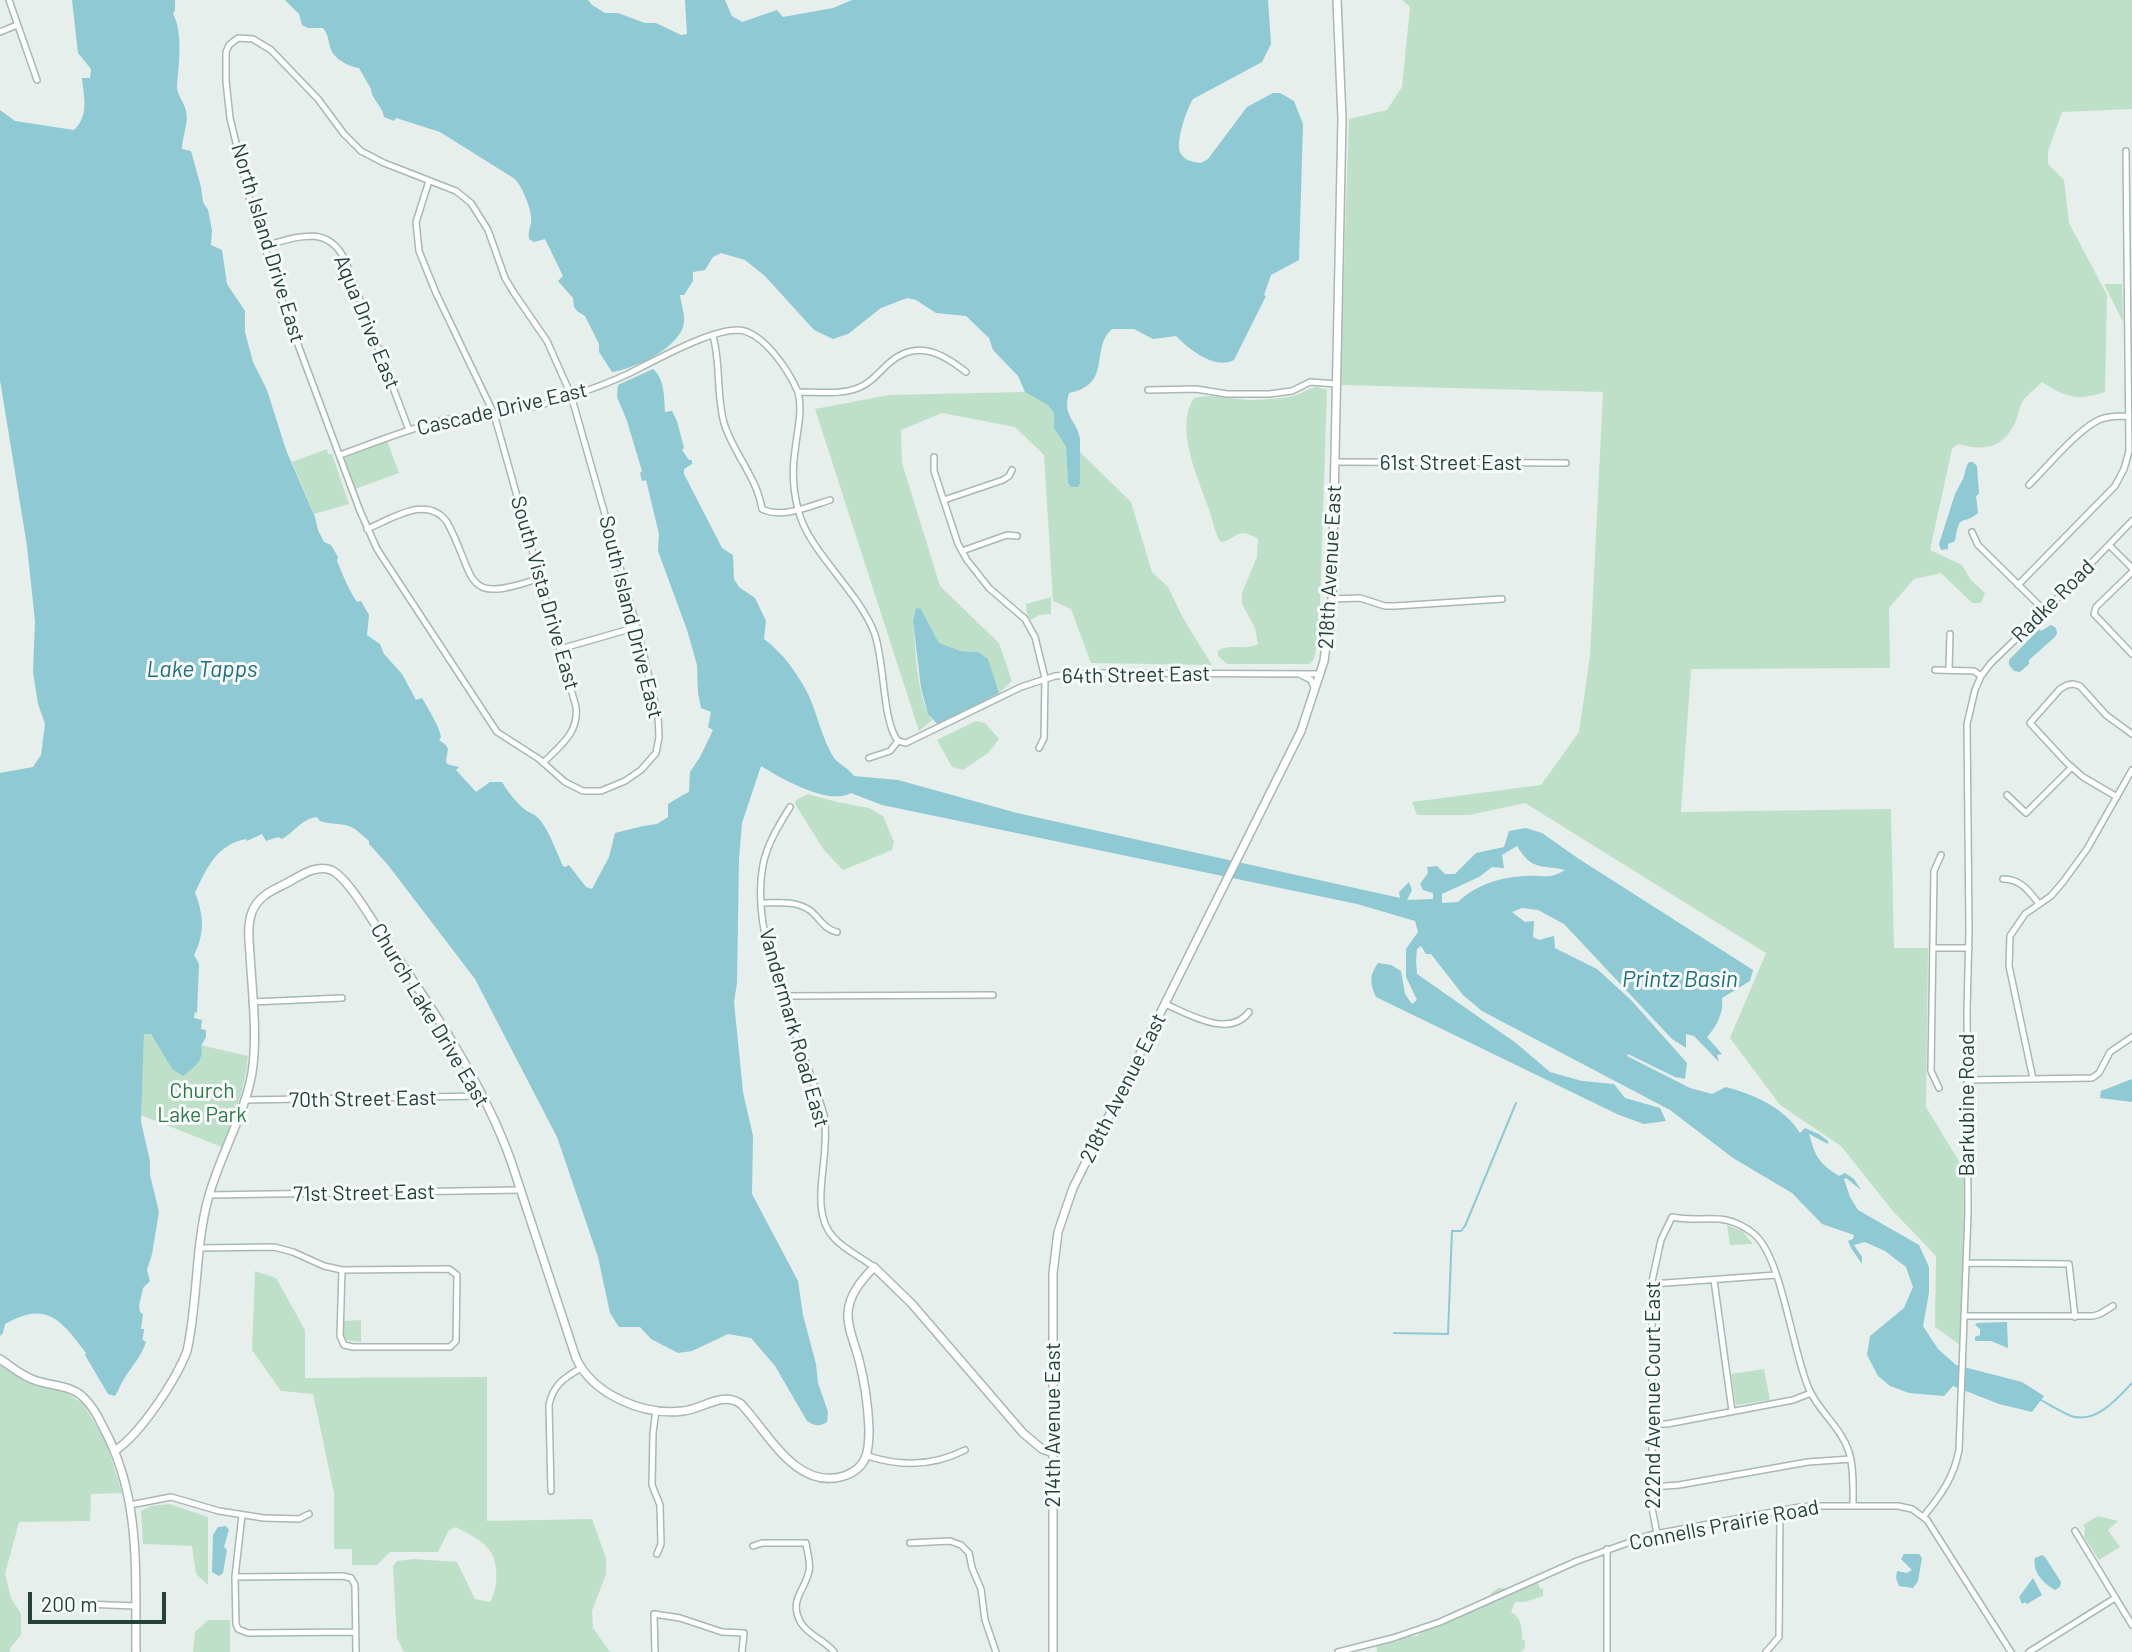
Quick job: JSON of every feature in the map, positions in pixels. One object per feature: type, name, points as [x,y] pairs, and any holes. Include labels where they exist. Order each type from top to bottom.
[{"type":"street","points":[[9,0],[37,80]]},
{"type":"street","name":"218th Avenue East","points":[[1068,1201],[1301,731],[1321,674],[1332,599],[1342,130],[1337,0]]},
{"type":"street","points":[[0,32],[17,25]]},
{"type":"street","name":"North Island Drive East","points":[[340,455],[284,307],[240,159],[228,99],[226,52],[229,45],[238,38],[253,39],[271,50],[318,99],[344,134],[361,151],[384,163],[456,191],[475,208],[488,230],[505,278],[547,341],[571,394]]},
{"type":"street","points":[[2018,584],[2115,486],[2129,451],[2126,151]]},
{"type":"street","name":"South Vista Drive East","points":[[429,181],[416,222],[419,251],[436,293],[494,414],[576,707],[573,730],[543,763]]},
{"type":"street","name":"Aqua Drive East","points":[[264,246],[301,236],[313,236],[328,239],[338,247],[410,430]]},
{"type":"street","points":[[830,500],[798,510],[780,512],[762,509],[760,495],[725,427],[721,410],[718,356],[713,335],[738,330],[753,335],[783,365],[799,392],[800,417],[793,468],[798,510],[814,543],[850,589],[870,621],[878,643],[888,709],[898,741]]},
{"type":"street","name":"Cascade Drive East","points":[[340,455],[446,420],[516,411],[606,384],[713,335]]},
{"type":"street","points":[[799,392],[843,392],[855,389],[867,384],[898,356],[917,351],[928,350],[944,356],[966,372]]},
{"type":"street","points":[[1148,390],[1196,389],[1227,394],[1269,394],[1292,391],[1310,382],[1337,384]]},
{"type":"street","name":"South Island Drive East","points":[[340,455],[367,529],[390,571],[493,728],[570,785],[583,791],[596,792],[631,779],[645,767],[656,753],[659,737],[657,715],[637,627],[571,394]]},
{"type":"street","points":[[2029,485],[2096,421],[2112,416],[2129,416]]},
{"type":"street","points":[[934,457],[934,471],[962,551],[980,579],[1017,611],[1035,637],[1045,678],[1044,738],[1040,748]]},
{"type":"street","name":"61st Street East","points":[[1335,462],[1566,463]]},
{"type":"street","points":[[944,500],[1003,480],[1013,470]]},
{"type":"street","points":[[367,529],[418,509],[429,508],[447,522],[469,575],[477,585],[489,590],[502,589],[540,578]]},
{"type":"street","name":"Radke Road","points":[[1978,684],[1991,663],[2132,521]]},
{"type":"street","points":[[1972,532],[1978,545],[2045,611]]},
{"type":"street","points":[[962,551],[1007,535],[1017,536]]},
{"type":"street","points":[[2109,545],[2132,570],[2096,607],[2094,614],[2132,654]]},
{"type":"street","points":[[1332,599],[1360,598],[1385,606],[1502,599]]},
{"type":"street","points":[[560,649],[637,627]]},
{"type":"street","points":[[1949,669],[1950,634]]},
{"type":"street","points":[[1935,670],[1974,671],[1981,676]]},
{"type":"street","name":"64th Street East","points":[[869,758],[890,751],[898,741],[906,743],[1045,678],[1090,673],[1321,674]]},
{"type":"street","points":[[1298,673],[1311,680],[1315,691]]},
{"type":"street","name":"Barkubine Road","points":[[1924,1516],[1949,1483],[1959,1450],[1967,1263],[1967,724],[1969,708],[1978,684]]},
{"type":"street","points":[[2117,797],[2083,777],[2030,723],[2060,689],[2073,684],[2080,686],[2106,715],[2132,734]]},
{"type":"street","points":[[2007,795],[2026,813],[2072,767]]},
{"type":"street","points":[[2033,1079],[2009,966],[2010,936],[2025,914],[2056,891],[2075,866],[2132,770]]},
{"type":"street","name":"Vandermark Road East","points":[[790,807],[771,840],[763,863],[761,903],[768,948],[824,1115],[821,1198],[824,1220],[836,1240],[874,1267],[912,1304],[1023,1433],[1042,1449],[1053,1453]]},
{"type":"street","points":[[1939,1088],[1931,1071],[1934,871],[1941,855]]},
{"type":"street","name":"Church Lake Drive East","points":[[116,1450],[135,1434],[184,1359],[189,1343],[209,1195],[244,1100],[253,1067],[249,920],[255,904],[264,895],[305,873],[320,869],[331,870],[340,876],[386,940],[442,1026],[482,1096],[506,1146],[576,1358],[590,1379],[612,1395],[656,1410],[681,1412],[719,1400],[734,1400],[748,1412],[790,1462],[803,1471],[823,1477],[835,1478],[852,1473],[868,1456]]},
{"type":"street","points":[[2003,879],[2011,879],[2026,887],[2039,904]]},
{"type":"street","points":[[761,903],[798,904],[811,912],[826,928],[837,932]]},
{"type":"street","points":[[1933,948],[1969,948]]},
{"type":"street","points":[[783,996],[993,995]]},
{"type":"street","points":[[252,1002],[342,998]]},
{"type":"street","points":[[1165,1004],[1219,1024],[1234,1023],[1249,1012]]},
{"type":"street","points":[[1967,1080],[2092,1078],[2099,1073],[2110,1052],[2132,1037]]},
{"type":"street","name":"70th Street East","points":[[244,1100],[482,1096]]},
{"type":"street","name":"71st Street East","points":[[209,1195],[520,1190]]},
{"type":"street","name":"214th Avenue East","points":[[1053,1652],[1053,1262],[1058,1232],[1068,1201]]},
{"type":"street","name":"222nd Avenue Court East","points":[[1657,1534],[1652,1508],[1652,1284],[1657,1255],[1672,1217],[1721,1219],[1745,1228],[1757,1237],[1769,1253],[1776,1275]]},
{"type":"street","points":[[201,1248],[274,1247],[342,1270],[453,1270],[457,1275],[457,1335],[454,1344],[450,1347],[344,1345],[340,1336],[342,1270]]},
{"type":"street","points":[[1967,1263],[2069,1264],[2075,1317]]},
{"type":"street","points":[[874,1267],[853,1293],[848,1315],[869,1408],[868,1456],[893,1462],[921,1464],[965,1451]]},
{"type":"street","points":[[1652,1284],[1776,1275],[1811,1393],[1842,1437],[1851,1460],[1853,1505]]},
{"type":"street","points":[[1714,1280],[1732,1411]]},
{"type":"street","points":[[1965,1316],[2093,1317],[2113,1306]]},
{"type":"street","points":[[0,1359],[27,1377],[64,1387],[81,1395],[99,1419],[116,1450],[130,1505],[136,1549],[136,1652]]},
{"type":"street","points":[[551,1491],[549,1405],[558,1383],[581,1368]]},
{"type":"street","points":[[1652,1424],[1667,1424],[1793,1400],[1811,1393]]},
{"type":"street","points":[[656,1410],[652,1485],[660,1505],[661,1544],[657,1554]]},
{"type":"street","points":[[1652,1487],[1679,1485],[1808,1462],[1851,1460]]},
{"type":"street","points":[[130,1505],[171,1497],[242,1515],[299,1519],[309,1514]]},
{"type":"street","name":"Connells Prairie Road","points":[[1338,1652],[1440,1622],[1577,1561],[1657,1534],[1800,1507],[1898,1506],[1912,1509],[1924,1516]]},
{"type":"street","points":[[1766,1652],[1779,1637],[1780,1511]]},
{"type":"street","points":[[242,1515],[235,1577],[236,1623],[241,1631],[355,1632]]},
{"type":"street","points":[[1924,1516],[2011,1652]]},
{"type":"street","points":[[2075,1531],[2132,1625]]},
{"type":"street","points":[[910,1542],[950,1541],[966,1549],[981,1589],[985,1620],[996,1652]]},
{"type":"street","points":[[753,1546],[762,1543],[806,1543],[809,1568],[797,1598],[797,1613],[806,1629],[823,1640],[834,1652]]},
{"type":"street","points":[[1607,1549],[1607,1652]]},
{"type":"street","points":[[235,1577],[351,1578],[355,1585],[356,1652]]},
{"type":"street","points":[[2029,1652],[2115,1598]]},
{"type":"street","points":[[85,1604],[135,1606]]},
{"type":"street","points":[[656,1652],[654,1614],[680,1618],[722,1632],[744,1633],[742,1652]]},
{"type":"green space","points":[[1402,0],[2132,0],[2132,109],[2062,112],[2048,151],[2048,164],[2064,180],[2069,223],[2107,295],[2105,392],[2079,397],[2065,395],[2042,382],[2022,402],[2010,432],[1998,443],[1984,447],[1958,444],[1952,449],[1930,550],[1962,565],[1971,580],[1985,593],[1981,603],[1972,603],[1941,573],[1914,579],[1889,608],[1890,668],[1691,669],[1681,812],[1891,809],[1894,948],[1928,948],[1926,1107],[1965,1171],[1963,1347],[1935,1327],[1936,1256],[1892,1210],[1841,1146],[1780,1105],[1730,1038],[1766,953],[1525,803],[1469,815],[1417,815],[1412,802],[1541,785],[1579,732],[1590,656],[1603,392],[1340,385],[1349,119],[1387,110],[1402,87],[1410,7]]},
{"type":"green space","points":[[2104,284],[2122,284],[2123,322]]},
{"type":"green space","points":[[1318,387],[1327,390],[1319,634],[1314,659],[1309,664],[1227,664],[1218,656],[1218,651],[1258,644],[1255,628],[1242,604],[1242,593],[1257,557],[1258,539],[1241,533],[1221,542],[1190,453],[1186,423],[1188,410],[1194,398],[1216,396],[1274,399],[1293,396]]},
{"type":"green space","points":[[1025,392],[1049,405],[1054,413],[1054,428],[1066,447],[1068,483],[1080,483],[1080,452],[1131,502],[1152,572],[1168,587],[1183,618],[1212,665],[1091,663],[1071,609],[1053,601],[1044,455],[1015,427],[942,413],[901,430],[902,463],[940,586],[999,643],[1012,681],[999,693],[978,652],[961,651],[939,643],[921,609],[913,621],[916,659],[923,698],[932,720],[919,731],[815,409],[889,395]]},
{"type":"green space","points":[[387,441],[399,473],[355,489],[344,461],[345,456]]},
{"type":"green space","points":[[327,449],[328,454],[332,454],[349,504],[314,514],[292,462]]},
{"type":"green space","points":[[1051,597],[1051,614],[1039,615],[1031,620],[1026,604]]},
{"type":"green space","points":[[976,721],[985,723],[999,739],[988,753],[963,770],[952,767],[937,740]]},
{"type":"green space","points":[[808,794],[869,808],[883,816],[894,842],[892,850],[843,870],[824,850],[795,804],[796,800]]},
{"type":"green space","name":"Church Lake Park","points":[[144,1033],[151,1034],[172,1069],[200,1045],[248,1056],[242,1091],[222,1147],[141,1115]]},
{"type":"green space","points":[[1727,1225],[1742,1231],[1753,1244],[1730,1245]]},
{"type":"green space","points":[[255,1271],[276,1278],[305,1330],[305,1378],[487,1377],[487,1521],[592,1519],[606,1558],[606,1574],[592,1611],[593,1628],[610,1652],[404,1652],[397,1638],[393,1567],[397,1561],[414,1559],[457,1562],[475,1599],[490,1602],[496,1582],[492,1553],[482,1543],[456,1527],[449,1530],[438,1552],[390,1552],[377,1565],[352,1565],[352,1549],[334,1549],[334,1493],[313,1394],[281,1391],[252,1350]]},
{"type":"green space","points":[[361,1320],[361,1342],[346,1340],[344,1321]]},
{"type":"green space","points":[[0,1365],[34,1384],[66,1392],[83,1404],[106,1441],[122,1493],[91,1494],[90,1521],[19,1522],[5,1574],[11,1598],[21,1614],[21,1635],[10,1648],[10,1652],[0,1652]]},
{"type":"green space","points":[[1764,1369],[1770,1400],[1736,1405],[1731,1374]]},
{"type":"green space","points":[[169,1504],[208,1517],[208,1585],[196,1574],[192,1546],[143,1544],[141,1511],[151,1506]]},
{"type":"green space","points":[[2098,1516],[2118,1521],[2108,1530],[2120,1547],[2099,1560],[2084,1537],[2083,1525]]},
{"type":"green space","points":[[1537,1581],[1543,1589],[1543,1596],[1515,1602],[1511,1612],[1519,1620],[1522,1639],[1525,1641],[1525,1648],[1521,1652],[1377,1652],[1376,1644],[1398,1641],[1402,1636],[1418,1636],[1433,1620],[1446,1620],[1451,1612],[1465,1615],[1472,1604],[1491,1599],[1491,1593],[1498,1588],[1522,1589]]},
{"type":"green space","points":[[208,1620],[230,1620],[230,1652],[193,1652],[195,1632]]},
{"type":"water","name":"Lake Tapps","points":[[72,0],[175,0],[173,14],[180,48],[177,88],[187,116],[182,149],[191,151],[203,202],[208,210],[212,230],[211,245],[222,250],[227,284],[245,311],[245,332],[253,362],[267,390],[286,450],[318,530],[324,542],[331,545],[338,557],[337,561],[357,602],[361,601],[369,615],[367,635],[380,644],[384,654],[402,674],[416,700],[422,698],[433,717],[441,737],[439,740],[448,749],[446,762],[459,767],[456,770],[476,792],[490,782],[502,782],[520,805],[541,821],[563,866],[569,865],[586,887],[592,889],[609,857],[615,833],[657,824],[668,817],[668,804],[689,792],[690,772],[713,730],[708,727],[711,712],[701,708],[697,665],[658,551],[659,534],[646,480],[642,481],[642,471],[617,397],[618,385],[653,369],[662,383],[665,412],[672,411],[684,448],[682,450],[689,460],[692,460],[692,464],[684,469],[684,474],[722,548],[733,555],[734,579],[739,587],[755,598],[766,621],[764,639],[795,672],[809,696],[830,751],[854,776],[898,780],[1017,813],[1400,898],[1399,892],[1409,882],[1412,890],[1407,900],[1433,899],[1433,893],[1423,890],[1420,884],[1428,873],[1427,867],[1437,866],[1445,874],[1455,874],[1476,853],[1504,847],[1509,831],[1526,828],[1542,833],[1753,970],[1750,981],[1722,998],[1719,1019],[1707,1037],[1722,1054],[1717,1055],[1719,1062],[1694,1036],[1686,1034],[1686,1048],[1672,1039],[1564,924],[1538,910],[1522,908],[1512,912],[1525,922],[1534,921],[1533,937],[1539,940],[1554,936],[1555,948],[1597,969],[1631,1000],[1687,1063],[1685,1079],[1675,1077],[1628,1054],[1627,1056],[1690,1088],[1712,1094],[1726,1087],[1757,1098],[1786,1116],[1800,1133],[1805,1128],[1828,1141],[1828,1144],[1809,1134],[1816,1154],[1826,1167],[1839,1176],[1845,1173],[1854,1179],[1861,1190],[1844,1179],[1858,1210],[1919,1245],[1929,1267],[1929,1293],[1923,1326],[1938,1349],[1956,1365],[2022,1382],[2044,1396],[2032,1412],[1999,1404],[1953,1386],[1944,1396],[1909,1393],[1890,1386],[1878,1376],[1867,1355],[1870,1336],[1904,1308],[1913,1287],[1906,1267],[1885,1251],[1865,1242],[1854,1245],[1862,1257],[1862,1264],[1848,1241],[1853,1239],[1854,1235],[1822,1224],[1792,1193],[1733,1158],[1670,1110],[1482,1011],[1463,995],[1431,954],[1426,954],[1421,946],[1417,949],[1417,974],[1516,1043],[1550,1072],[1582,1081],[1614,1084],[1625,1098],[1660,1108],[1666,1121],[1644,1124],[1619,1115],[1376,997],[1371,980],[1378,963],[1391,965],[1401,971],[1405,994],[1412,1004],[1417,1000],[1406,977],[1406,949],[1418,932],[1415,921],[1357,904],[882,805],[851,793],[830,796],[805,789],[761,766],[742,823],[737,983],[734,1002],[743,1092],[753,1136],[752,1194],[798,1281],[818,1383],[828,1412],[827,1422],[817,1425],[807,1421],[775,1366],[751,1338],[728,1334],[692,1351],[678,1353],[651,1339],[640,1327],[619,1327],[610,1313],[598,1257],[557,1137],[475,979],[369,841],[351,827],[320,821],[317,817],[303,823],[282,839],[278,837],[266,841],[262,834],[227,846],[208,867],[199,884],[195,893],[202,924],[194,955],[199,964],[197,1013],[195,1012],[194,1018],[202,1020],[201,1029],[206,1030],[206,1037],[197,1063],[183,1076],[172,1069],[151,1034],[144,1034],[141,1122],[159,1212],[147,1270],[150,1281],[143,1288],[139,1306],[143,1314],[142,1339],[146,1342],[115,1396],[108,1394],[86,1353],[69,1331],[52,1317],[32,1314],[20,1317],[5,1324],[0,1336],[0,773],[33,767],[41,755],[45,724],[38,704],[33,672],[35,621],[27,546],[0,380],[0,110],[15,121],[74,130],[84,113],[82,78],[90,78],[91,69],[78,53]],"holes":[[[1517,846],[1538,866],[1565,870],[1550,876],[1499,880],[1473,890],[1458,902],[1442,903],[1442,894],[1479,877],[1492,867],[1504,868],[1502,855]]]},
{"type":"water","points":[[285,0],[588,0],[605,13],[618,13],[645,23],[656,23],[681,35],[687,34],[685,0],[725,0],[732,16],[742,22],[777,10],[783,17],[833,8],[852,0],[1268,0],[1271,44],[1262,62],[1193,99],[1182,127],[1179,149],[1185,158],[1201,163],[1208,159],[1247,107],[1273,93],[1280,93],[1294,101],[1303,124],[1299,260],[1271,275],[1264,295],[1266,296],[1234,360],[1218,362],[1202,357],[1176,336],[1153,339],[1134,329],[1112,329],[1103,343],[1096,375],[1082,389],[1069,393],[1067,401],[1067,408],[1080,439],[1078,487],[1071,487],[1068,483],[1066,447],[1054,428],[1054,413],[1048,405],[1025,392],[1018,376],[993,350],[989,338],[966,316],[936,313],[916,300],[907,298],[881,308],[848,334],[833,339],[814,330],[765,276],[745,260],[721,253],[713,257],[705,270],[693,272],[693,281],[684,295],[680,295],[684,323],[674,341],[643,362],[612,372],[599,352],[599,344],[585,316],[577,311],[573,298],[558,281],[563,276],[545,239],[534,242],[529,239],[530,212],[518,182],[440,132],[396,118],[394,121],[384,117],[359,68],[336,56],[323,28],[308,28],[302,25],[299,14]]},
{"type":"water","points":[[1969,462],[1977,466],[1978,513],[1960,523],[1955,541],[1948,544],[1948,549],[1941,550],[1939,544],[1955,494]]},
{"type":"water","points":[[916,608],[921,609],[939,643],[961,651],[978,652],[988,659],[999,693],[938,725],[928,714],[921,688],[913,621]]},
{"type":"water","points":[[2051,625],[2056,628],[2055,637],[2029,660],[2029,664],[2020,672],[2014,671],[2009,660],[2039,629],[2041,631]]},
{"type":"water","points":[[2132,1079],[2132,1102],[2100,1098],[2101,1091]]},
{"type":"water","points":[[2007,1322],[2008,1348],[1991,1341],[1975,1341],[1975,1337],[1980,1335],[1980,1329],[1975,1325],[1977,1323]]},
{"type":"water","points":[[226,1526],[229,1530],[224,1547],[227,1550],[223,1573],[219,1576],[212,1572],[213,1535],[218,1527]]},
{"type":"water","points":[[1904,1554],[1919,1554],[1922,1558],[1918,1581],[1913,1588],[1899,1586],[1896,1578],[1897,1571],[1907,1573],[1912,1570],[1901,1559]]},
{"type":"water","points":[[2042,1555],[2061,1582],[2060,1587],[2055,1590],[2043,1581],[2035,1568],[2035,1558]]},
{"type":"water","points":[[2033,1578],[2042,1595],[2022,1604],[2019,1597]]},
{"type":"waterway","points":[[1394,1333],[1448,1334],[1452,1231],[1461,1231],[1465,1226],[1516,1103]]},
{"type":"waterway","points":[[2041,1400],[2080,1418],[2105,1408],[2132,1383]]},
{"type":"water label","name":"Printz Basin","points":[[1680,979]]}]
